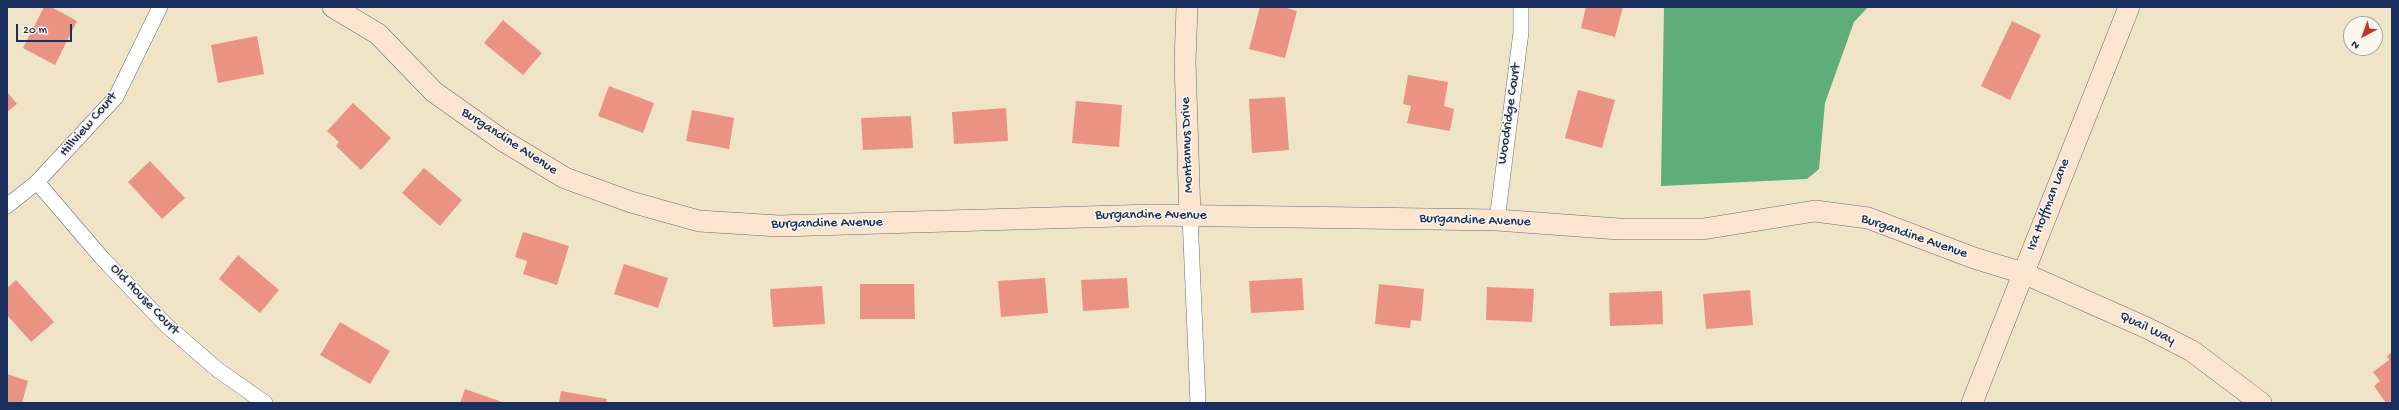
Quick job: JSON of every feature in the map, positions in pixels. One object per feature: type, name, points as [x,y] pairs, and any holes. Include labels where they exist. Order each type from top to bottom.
[{"type":"street","name":"Hillview Court","points":[[7,206],[37,182],[116,97],[160,7]]},
{"type":"street","name":"Burgandine Avenue","points":[[333,7],[378,34],[434,92],[502,140],[565,178],[632,202],[699,221],[779,226],[1152,215],[1497,220],[1619,229],[1703,229],[1815,211],[1868,218],[1974,258],[2023,273]]},
{"type":"street","name":"Montannus Drive","points":[[1187,7],[1186,62],[1190,216],[1198,403]]},
{"type":"street","name":"Woodridge Court","points":[[1497,220],[1521,32],[1521,7]]},
{"type":"street","name":"Ira Hoffman Lane","points":[[1972,403],[2129,7]]},
{"type":"street","name":"Old House Court","points":[[37,182],[102,258],[166,325],[218,370],[265,403]]},
{"type":"street","name":"Quail Way","points":[[2023,273],[2147,328],[2192,351],[2261,403]]},
{"type":"green space","points":[[1664,7],[1868,7],[1854,22],[1825,103],[1819,169],[1807,179],[1661,186]]},
{"type":"building","points":[[44,7],[51,7],[77,21],[55,65],[23,48]]},
{"type":"building","points":[[1260,7],[1283,7],[1297,11],[1285,58],[1249,49]]},
{"type":"building","points":[[1586,7],[1623,7],[1615,37],[1581,28]]},
{"type":"building","points":[[503,20],[542,53],[523,75],[484,43]]},
{"type":"building","points":[[2012,21],[2041,35],[2010,100],[1981,86]]},
{"type":"building","points":[[257,36],[264,74],[218,83],[211,45]]},
{"type":"building","points":[[1408,75],[1448,82],[1444,106],[1454,109],[1450,131],[1407,123],[1411,106],[1403,104]]},
{"type":"building","points":[[609,86],[654,103],[643,133],[598,116]]},
{"type":"building","points":[[1578,90],[1615,100],[1602,148],[1565,138]]},
{"type":"building","points":[[7,92],[17,104],[7,112]]},
{"type":"building","points":[[1285,97],[1289,150],[1252,153],[1249,99]]},
{"type":"building","points":[[1076,101],[1122,105],[1119,147],[1072,143]]},
{"type":"building","points":[[353,103],[391,138],[361,170],[336,146],[339,142],[327,131]]},
{"type":"building","points":[[1006,108],[1008,141],[954,144],[952,112]]},
{"type":"building","points":[[692,110],[734,118],[729,149],[686,141]]},
{"type":"building","points":[[911,116],[913,148],[863,150],[861,118]]},
{"type":"building","points":[[150,161],[185,198],[162,219],[128,182]]},
{"type":"building","points":[[424,168],[462,200],[440,226],[402,193]]},
{"type":"building","points":[[523,232],[569,246],[557,285],[523,274],[527,261],[515,257]]},
{"type":"building","points":[[238,255],[279,290],[260,313],[219,279]]},
{"type":"building","points":[[624,264],[668,278],[658,308],[614,294]]},
{"type":"building","points":[[1045,278],[1048,313],[1001,317],[998,281]]},
{"type":"building","points":[[1127,278],[1129,308],[1083,311],[1081,280]]},
{"type":"building","points":[[1302,278],[1304,310],[1251,313],[1249,281]]},
{"type":"building","points":[[16,280],[54,322],[31,342],[7,315],[7,288]]},
{"type":"building","points":[[860,284],[914,284],[915,319],[860,319]]},
{"type":"building","points":[[1379,284],[1424,289],[1421,321],[1411,320],[1410,328],[1375,324]]},
{"type":"building","points":[[822,286],[825,324],[773,327],[770,289]]},
{"type":"building","points":[[1487,287],[1534,289],[1532,322],[1486,320]]},
{"type":"building","points":[[1750,290],[1753,325],[1706,329],[1703,294]]},
{"type":"building","points":[[1662,291],[1663,324],[1610,326],[1609,293]]},
{"type":"building","points":[[340,322],[390,351],[370,384],[320,355]]},
{"type":"building","points":[[2392,352],[2392,401],[2386,403],[2374,386],[2380,381],[2373,372],[2389,360],[2387,356]]},
{"type":"building","points":[[7,374],[28,381],[22,403],[7,403]]},
{"type":"building","points":[[465,389],[505,403],[460,403]]},
{"type":"building","points":[[561,391],[607,399],[606,403],[559,403]]}]
